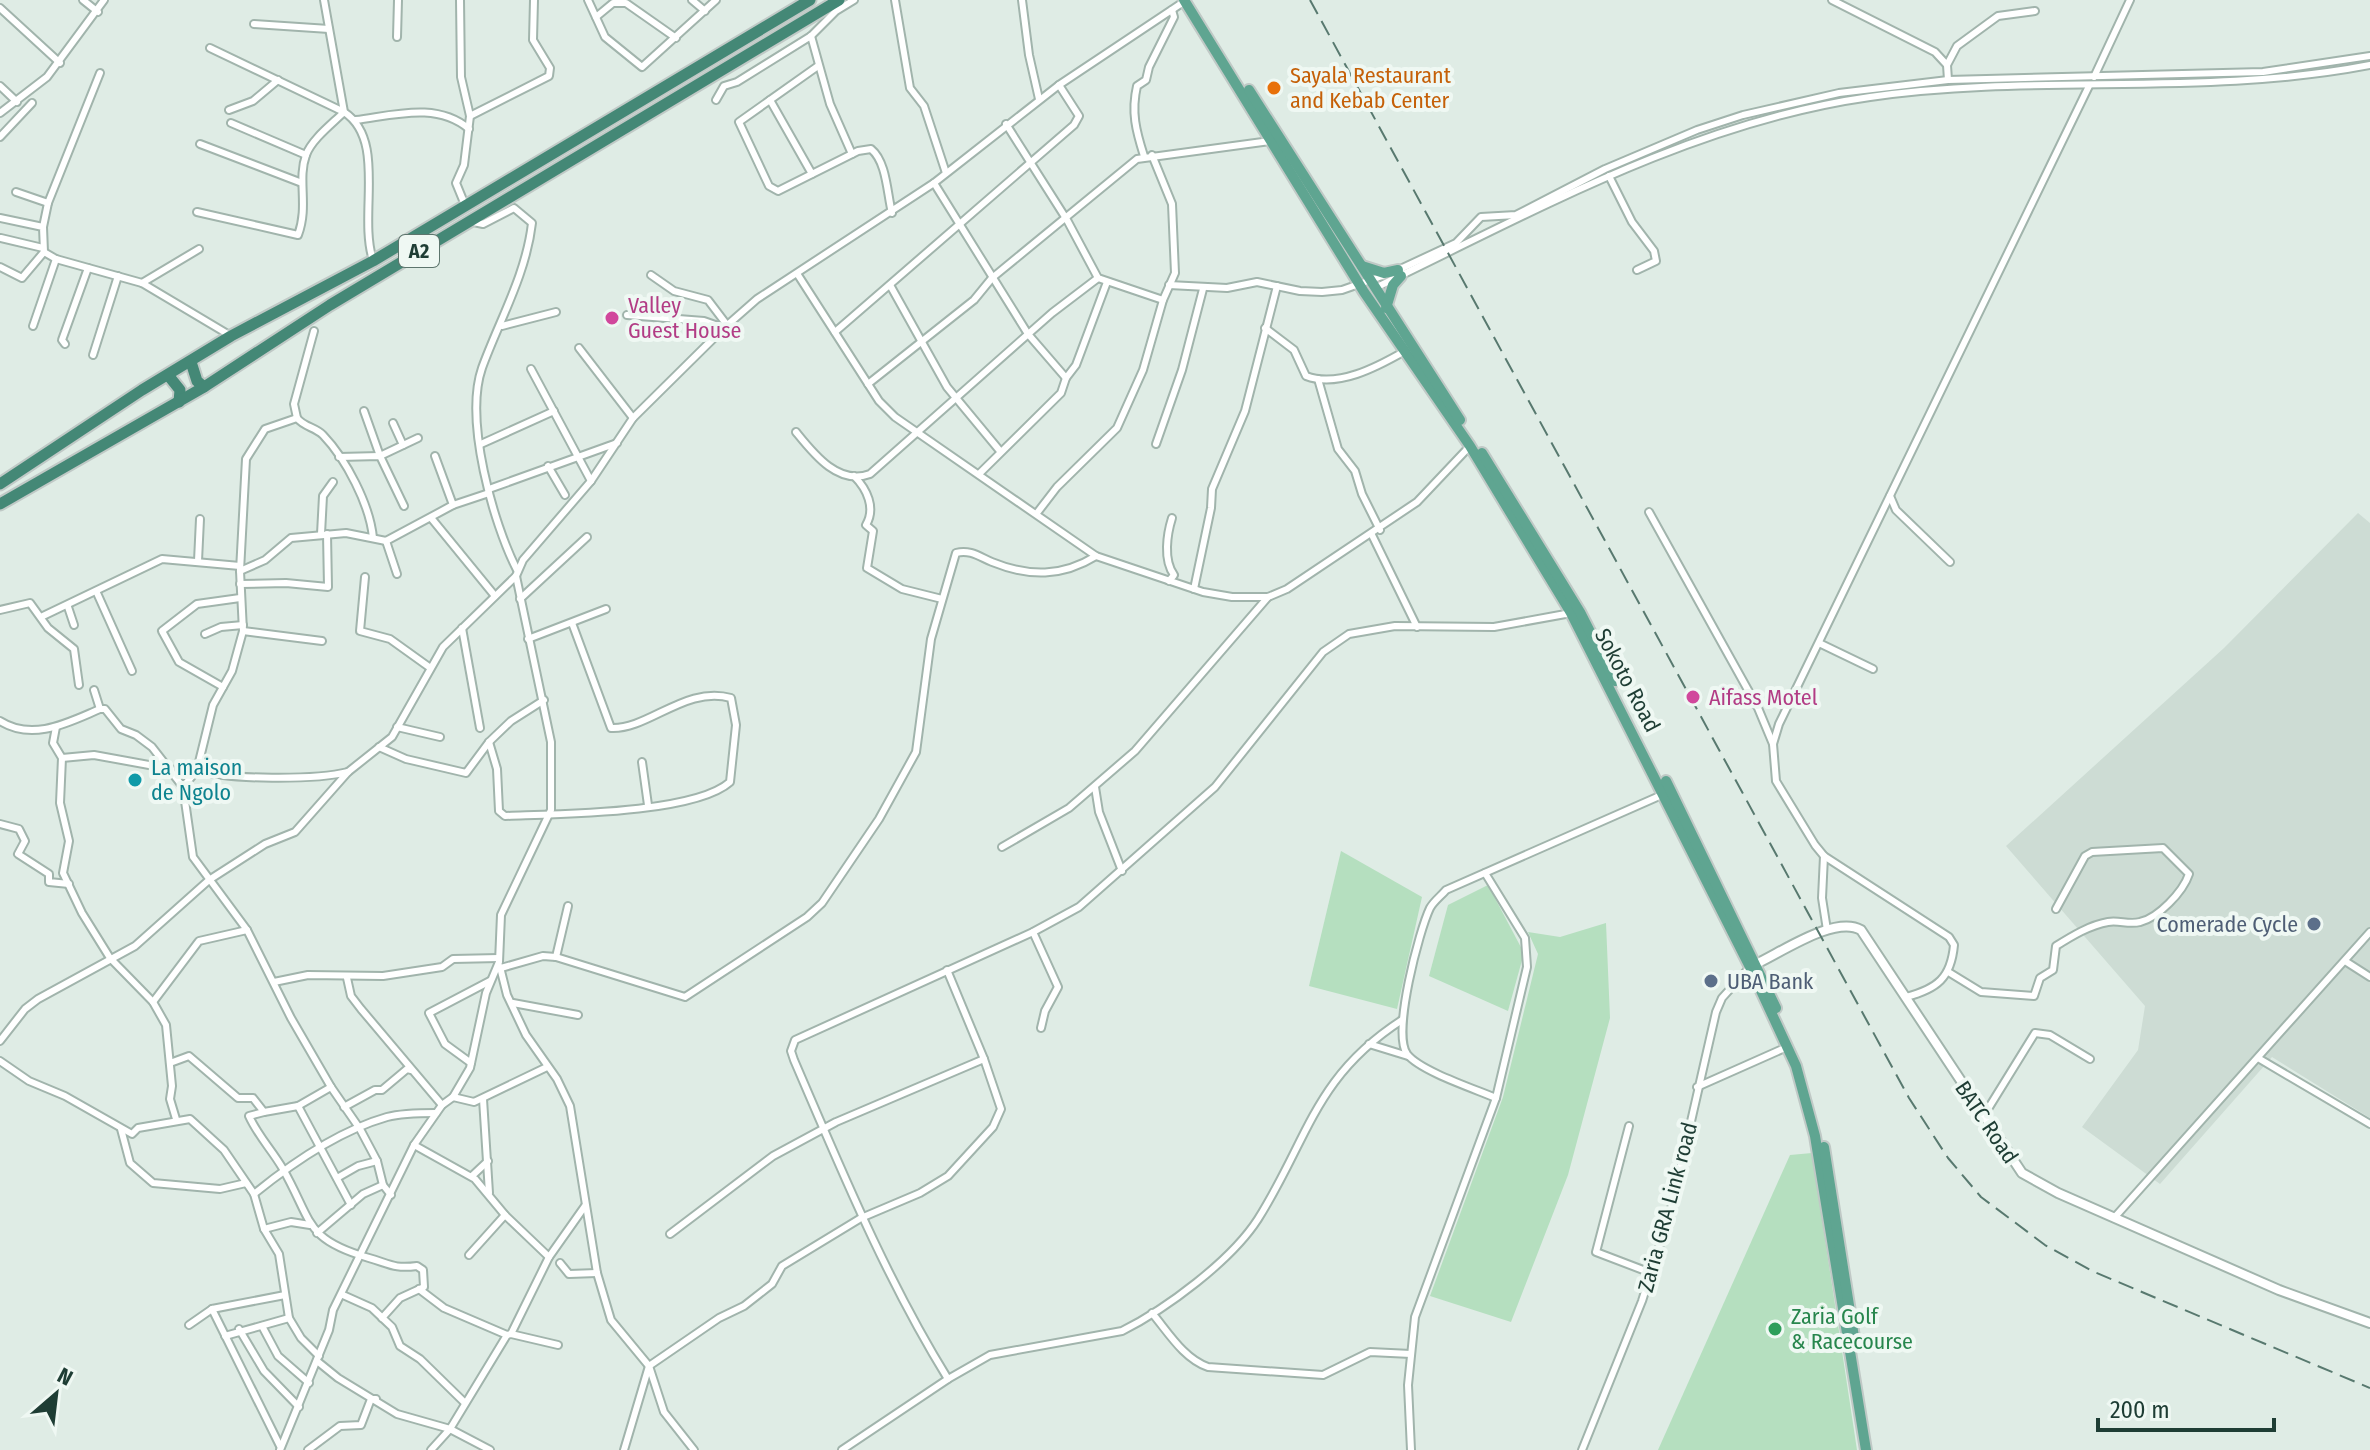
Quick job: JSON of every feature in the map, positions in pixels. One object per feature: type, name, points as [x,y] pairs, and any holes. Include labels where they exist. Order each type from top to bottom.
[{"type":"highway","name":"A2","points":[[0,484],[231,336],[373,261],[810,0]]},
{"type":"highway","name":"A2","points":[[0,504],[204,387],[330,305],[839,0]]},
{"type":"highway","points":[[191,362],[197,381],[204,387]]},
{"type":"highway","points":[[168,375],[180,390],[179,402]]},
{"type":"main road","name":"Sokoto Road","points":[[1187,0],[1270,141],[1470,446],[1571,613],[1710,880]]},
{"type":"main road","points":[[1187,0],[1360,265],[1367,287]]},
{"type":"main road","points":[[1360,265],[1384,273],[1400,273]]},
{"type":"main road","points":[[1386,308],[1400,273]]},
{"type":"main road","name":"Sokoto Road","points":[[1367,287],[1386,308],[1476,444],[1580,612],[1802,1066],[1822,1137],[1873,1450]]},
{"type":"main road","name":"Sokoto Road","points":[[1753,966],[1787,1047],[1815,1136],[1866,1450]]},
{"type":"street","points":[[83,0],[98,12]]},
{"type":"street","points":[[0,113],[17,102],[60,63],[104,0]]},
{"type":"street","points":[[324,0],[344,112]]},
{"type":"street","points":[[397,37],[398,0]]},
{"type":"street","points":[[460,0],[461,77],[470,116],[464,165],[456,183],[465,205]]},
{"type":"street","points":[[470,116],[549,76],[550,68],[533,40],[534,0]]},
{"type":"street","points":[[588,0],[609,42],[640,67],[716,0]]},
{"type":"street","points":[[692,0],[705,11]]},
{"type":"street","points":[[716,100],[724,86],[737,82],[811,36],[836,11],[854,0]]},
{"type":"street","points":[[895,0],[910,88],[924,106],[946,173]]},
{"type":"street","points":[[1022,0],[1029,55],[1039,99]]},
{"type":"street","points":[[0,1041],[33,1003],[135,946],[209,880],[265,844],[295,832],[348,772],[379,747],[397,727],[429,667],[516,573],[591,481],[633,418],[726,326],[757,299],[798,275],[934,183],[1039,99],[1187,0]]},
{"type":"street","points":[[1832,0],[1935,52],[1947,65]]},
{"type":"street","points":[[2094,77],[2130,0]]},
{"type":"street","points":[[596,17],[613,3],[626,3],[676,38]]},
{"type":"street","points":[[0,8],[60,63]]},
{"type":"street","points":[[1037,513],[1057,487],[1117,428],[1143,370],[1163,300],[1175,273],[1172,204],[1134,124],[1133,103],[1137,86],[1146,80],[1149,67],[1174,17],[1172,10]]},
{"type":"street","points":[[1948,80],[1947,65],[1957,46],[1998,16],[2035,11]]},
{"type":"street","points":[[254,24],[329,29]]},
{"type":"street","points":[[811,36],[818,66],[852,154]]},
{"type":"street","points":[[210,48],[356,120],[367,144],[367,232],[373,261]]},
{"type":"street","points":[[1400,273],[1456,243],[1481,217],[1516,215],[1605,169],[1743,115],[1839,93],[1948,80],[2263,72],[2370,56]]},
{"type":"street","points":[[1169,285],[1203,289],[1227,288],[1250,282],[1322,292],[1367,287],[1685,145],[1773,117],[1870,97],[1981,89],[2206,84],[2323,74],[2370,65]]},
{"type":"street","points":[[818,66],[741,118],[739,125],[769,186],[778,191],[868,149],[876,153],[892,213]]},
{"type":"street","points":[[0,267],[22,278],[44,250],[43,227],[48,203],[100,73]]},
{"type":"street","points":[[229,110],[253,101],[278,80]]},
{"type":"street","points":[[1981,80],[1981,89]]},
{"type":"street","points":[[835,332],[1078,120],[1059,85]]},
{"type":"street","points":[[0,86],[17,102]]},
{"type":"street","points":[[1773,744],[2089,86]]},
{"type":"street","points":[[770,100],[812,174]]},
{"type":"street","points":[[0,137],[32,103]]},
{"type":"street","points":[[302,183],[306,155],[344,112]]},
{"type":"street","points":[[356,120],[414,112],[447,114],[469,129]]},
{"type":"street","points":[[231,123],[306,155]]},
{"type":"street","points":[[1006,124],[1067,220],[1098,278],[1163,300]]},
{"type":"street","points":[[868,384],[974,300],[992,278],[1148,156],[1270,141]]},
{"type":"street","points":[[197,212],[294,237],[300,231],[306,188],[302,183],[200,144]]},
{"type":"street","points":[[1605,169],[1632,222],[1656,254],[1656,261],[1637,270]]},
{"type":"street","points":[[934,183],[1028,334],[1066,378]]},
{"type":"street","points":[[16,192],[48,203]]},
{"type":"street","points":[[469,221],[483,224],[514,208],[532,223],[502,326],[480,375],[476,407],[497,528],[516,573],[528,639],[544,700],[553,784],[549,816],[501,915],[499,962],[526,1035],[570,1106],[597,1273],[614,1327],[649,1366],[664,1412],[694,1450]]},
{"type":"street","points":[[0,218],[43,227]]},
{"type":"street","points":[[1,238],[44,250],[56,259],[142,283],[231,336]]},
{"type":"street","points":[[142,283],[199,249]]},
{"type":"street","points":[[33,326],[56,259]]},
{"type":"street","points":[[65,344],[62,340],[88,268]]},
{"type":"street","points":[[651,275],[674,291],[708,300],[726,326]]},
{"type":"street","points":[[798,275],[868,384],[895,417],[1096,556],[1194,589],[1232,597],[1268,597]]},
{"type":"street","points":[[93,355],[118,276]]},
{"type":"street","points":[[796,432],[825,465],[853,475],[870,474],[1028,334],[1098,278]]},
{"type":"street","points":[[979,474],[1061,393],[1066,378],[1076,365],[1107,282]]},
{"type":"street","points":[[890,285],[956,399],[1000,451]]},
{"type":"street","points":[[1194,589],[1212,489],[1245,411],[1277,286]]},
{"type":"street","points":[[1156,444],[1182,370],[1203,289]]},
{"type":"street","points":[[502,326],[556,312]]},
{"type":"street","points":[[627,315],[704,321],[726,326]]},
{"type":"street","points":[[1265,328],[1294,350],[1306,376],[1318,379],[1348,376],[1405,351]]},
{"type":"street","points":[[314,331],[294,404],[297,418],[322,434],[339,457],[369,517],[373,538]]},
{"type":"street","points":[[579,348],[633,418]]},
{"type":"street","points":[[531,369],[591,481]]},
{"type":"street","points":[[1318,379],[1338,449],[1355,471],[1362,494],[1380,530]]},
{"type":"street","points":[[364,411],[380,456],[404,506]]},
{"type":"street","points":[[481,444],[554,411]]},
{"type":"street","points":[[183,787],[197,770],[213,705],[223,687],[243,628],[240,568],[246,459],[265,429],[297,418]]},
{"type":"street","points":[[393,423],[403,445]]},
{"type":"street","points":[[339,457],[380,456],[418,438]]},
{"type":"street","points":[[43,616],[68,607],[162,559],[240,568],[265,560],[291,538],[324,534],[386,541],[453,505],[548,466],[619,442]]},
{"type":"street","points":[[1002,847],[1069,808],[1095,787],[1171,712],[1268,597],[1380,530],[1417,502],[1470,446]]},
{"type":"street","points":[[435,456],[453,505]]},
{"type":"street","points":[[548,466],[565,495]]},
{"type":"street","points":[[853,475],[863,486],[871,508],[872,516],[866,525],[873,531],[873,544],[867,568],[887,583],[942,599]]},
{"type":"street","points":[[240,584],[286,583],[328,587],[323,496],[333,482]]},
{"type":"street","points":[[1890,496],[1896,510],[1950,562]]},
{"type":"street","points":[[1881,514],[1896,510]]},
{"type":"street","points":[[1649,512],[1758,708],[1773,744],[1776,781],[1784,800],[1824,856],[1949,937],[1954,945],[1950,973],[1929,991],[1906,997]]},
{"type":"street","points":[[1169,581],[1174,575],[1170,570],[1168,544],[1172,518]]},
{"type":"street","points":[[198,561],[200,519]]},
{"type":"street","points":[[432,519],[495,596]]},
{"type":"street","points":[[1372,535],[1417,627]]},
{"type":"street","points":[[520,599],[587,537]]},
{"type":"street","points":[[386,541],[397,574]]},
{"type":"street","points":[[274,982],[308,975],[347,978],[442,967],[453,959],[499,962],[543,956],[556,957],[685,997],[814,911],[879,819],[916,752],[931,639],[952,558],[961,551],[1032,573],[1057,573],[1078,567],[1096,556]]},
{"type":"street","points":[[365,577],[361,632],[390,639],[429,667]]},
{"type":"street","points":[[97,593],[132,671]]},
{"type":"street","points":[[223,687],[179,662],[162,631],[197,604],[240,598]]},
{"type":"street","points":[[0,610],[30,603],[43,616],[48,628],[74,649],[79,685]]},
{"type":"street","points":[[68,607],[74,625]]},
{"type":"street","points":[[528,639],[606,609]]},
{"type":"street","points":[[948,1379],[906,1312],[861,1218],[794,1060],[791,1051],[795,1040],[1033,932],[1079,907],[1215,787],[1245,754],[1295,685],[1334,642],[1365,628],[1494,627],[1571,613]]},
{"type":"street","points":[[489,742],[497,769],[501,815],[549,816],[648,805],[707,796],[730,782],[736,725],[731,698],[700,698],[678,703],[622,727],[611,728],[572,623]]},
{"type":"street","points":[[205,634],[221,627],[243,628],[322,641]]},
{"type":"street","points":[[462,628],[480,728]]},
{"type":"street","points":[[1819,643],[1873,669]]},
{"type":"street","points":[[94,690],[100,709]]},
{"type":"street","points":[[379,747],[406,759],[466,773],[489,742],[511,721],[544,700]]},
{"type":"street","points":[[0,721],[18,730],[56,727],[105,709],[171,769],[183,787],[193,857],[247,930],[331,1087],[360,1129],[377,1161],[383,1185],[391,1195]]},
{"type":"street","points":[[56,727],[53,743],[62,758],[60,803],[69,841],[63,873],[82,913],[110,958],[153,1002],[166,1025],[170,1099],[176,1119]]},
{"type":"street","points":[[397,727],[440,737]]},
{"type":"street","points":[[62,758],[94,755],[171,769]]},
{"type":"street","points":[[642,762],[648,805]]},
{"type":"street","points":[[197,770],[223,775],[311,778],[348,772]]},
{"type":"street","points":[[1095,787],[1099,812],[1122,871]]},
{"type":"street","points":[[1408,1056],[1402,1020],[1432,904],[1446,890],[1664,794]]},
{"type":"street","points":[[0,824],[19,829],[25,841],[18,854],[49,874],[49,882],[69,884]]},
{"type":"street","points":[[1950,973],[1981,992],[2034,996],[2040,978],[2053,970],[2056,946],[2079,932],[2105,922],[2137,923],[2150,918],[2179,890],[2189,874],[2165,854],[2163,848],[2092,852],[2085,856],[2056,909]]},
{"type":"street","points":[[1753,966],[1827,930],[1822,898],[1824,856]]},
{"type":"street","points":[[1411,1450],[1408,1414],[1411,1354],[1420,1300],[1496,1098],[1528,952],[1525,938],[1485,873]]},
{"type":"street","points":[[556,957],[568,906]]},
{"type":"street","name":"BATC Road","points":[[1827,930],[1843,924],[1861,930],[2022,1173],[2114,1218],[2279,1290],[2370,1323]]},
{"type":"street","points":[[153,1002],[199,941],[247,930]]},
{"type":"street","points":[[1033,932],[1058,987],[1045,1011],[1041,1028]]},
{"type":"street","points":[[2114,1218],[2370,932]]},
{"type":"street","points":[[2345,961],[2370,977]]},
{"type":"street","points":[[280,1448],[309,1383],[333,1310],[414,1145],[442,1105],[453,1097],[471,1063],[490,981],[499,962]]},
{"type":"street","name":"Zaria GRA Link road","points":[[1582,1450],[1651,1273],[1671,1209],[1716,1012],[1722,998],[1753,966]]},
{"type":"street","points":[[624,1450],[649,1366],[719,1318],[744,1306],[772,1284],[782,1266],[861,1218],[920,1193],[948,1176],[993,1127],[1001,1109],[1000,1098],[947,970]]},
{"type":"street","points":[[347,978],[351,996],[442,1105]]},
{"type":"street","points":[[471,1063],[445,1044],[429,1013],[490,981]]},
{"type":"street","points":[[513,1003],[578,1015]]},
{"type":"street","points":[[842,1450],[948,1379],[990,1355],[1036,1344],[1122,1331],[1152,1313],[1243,1238],[1274,1192],[1326,1091],[1352,1058],[1402,1020]]},
{"type":"street","points":[[1983,1117],[2035,1033],[2050,1035],[2090,1059]]},
{"type":"street","points":[[1369,1044],[1408,1056],[1496,1098]]},
{"type":"street","points":[[1697,1087],[1787,1047]]},
{"type":"street","points":[[170,1060],[189,1056],[231,1094],[240,1099],[253,1098],[264,1112]]},
{"type":"street","points":[[2258,1058],[2370,1124]]},
{"type":"street","points":[[670,1234],[750,1171],[824,1129],[984,1059]]},
{"type":"street","points":[[0,1061],[29,1081],[65,1096],[132,1134],[138,1128],[176,1119],[199,1123],[224,1150],[254,1194],[264,1229],[282,1262],[289,1318],[318,1358],[338,1378],[405,1418],[450,1429],[490,1450]]},
{"type":"street","points":[[453,1097],[466,1102],[483,1099],[547,1067]]},
{"type":"street","points":[[344,1107],[375,1090],[382,1090],[404,1070],[411,1070]]},
{"type":"street","points":[[331,1087],[298,1106],[249,1116],[256,1132],[284,1170],[310,1225],[317,1233],[332,1245],[391,1268],[419,1266],[426,1280],[419,1289],[400,1298],[382,1318]]},
{"type":"street","points":[[483,1099],[489,1193]]},
{"type":"street","points":[[298,1106],[351,1205]]},
{"type":"street","points":[[254,1194],[284,1170],[360,1129],[387,1117],[436,1113]]},
{"type":"street","points":[[1629,1126],[1596,1252],[1651,1273]]},
{"type":"street","points":[[121,1129],[130,1163],[153,1183],[220,1189],[246,1183]]},
{"type":"street","points":[[414,1145],[472,1176],[505,1215],[549,1257]]},
{"type":"street","points":[[337,1178],[358,1166],[377,1161]]},
{"type":"street","points":[[472,1176],[488,1161]]},
{"type":"street","points":[[317,1233],[363,1194],[383,1185]]},
{"type":"street","points":[[431,1450],[450,1429],[464,1402],[509,1335],[549,1257],[585,1206]]},
{"type":"street","points":[[469,1255],[505,1215]]},
{"type":"street","points":[[264,1229],[291,1222],[310,1225]]},
{"type":"street","points":[[560,1263],[569,1274],[597,1273]]},
{"type":"street","points":[[419,1289],[444,1308],[509,1335],[558,1345]]},
{"type":"street","points":[[189,1325],[212,1309],[285,1295]]},
{"type":"street","points":[[343,1295],[368,1305],[395,1331],[400,1346],[420,1359],[464,1402]]},
{"type":"street","points":[[212,1309],[280,1448]]},
{"type":"street","points":[[1152,1313],[1179,1346],[1208,1367],[1323,1375],[1370,1352],[1411,1354]]},
{"type":"street","points":[[225,1336],[239,1329],[289,1318]]},
{"type":"street","points":[[262,1326],[278,1356],[309,1383]]},
{"type":"street","points":[[239,1329],[264,1371],[299,1407]]},
{"type":"street","points":[[308,1450],[340,1426],[361,1425],[371,1399],[376,1399]]},
{"type":"shaded area","points":[[2358,513],[2370,523],[2370,1118],[2272,1057],[2160,1184],[2082,1127],[2138,1050],[2145,1006],[2006,846],[2224,648]]},
{"type":"green space","points":[[1341,851],[1422,897],[1397,1009],[1309,986]]},
{"type":"green space","points":[[1488,885],[1524,953],[1508,1011],[1429,976],[1448,905]]},
{"type":"green space","points":[[1606,923],[1610,1018],[1568,1175],[1511,1322],[1430,1296],[1503,1097],[1538,954],[1528,932],[1560,937]]},
{"type":"green space","name":"Zaria Golf & Racecourse","points":[[1812,1153],[1857,1450],[1658,1450],[1790,1155]]},
{"type":"railway","points":[[1310,0],[1909,1098],[1948,1158],[1981,1197],[2045,1245],[2092,1271],[2370,1388]]},
{"type":"place","name":"Sayala Restaurant and Kebab Center","points":[[1274,88]]},
{"type":"place","name":"Valley Guest House","points":[[612,318]]},
{"type":"place","name":"Aifass Motel","points":[[1693,697]]},
{"type":"place","name":"La maison de Ngolo","points":[[135,780]]},
{"type":"place","name":"Comerade Cycle","points":[[2314,924]]},
{"type":"place","name":"UBA Bank","points":[[1711,981]]},
{"type":"place","name":"Zaria Golf & Racecourse","points":[[1775,1329]]}]
